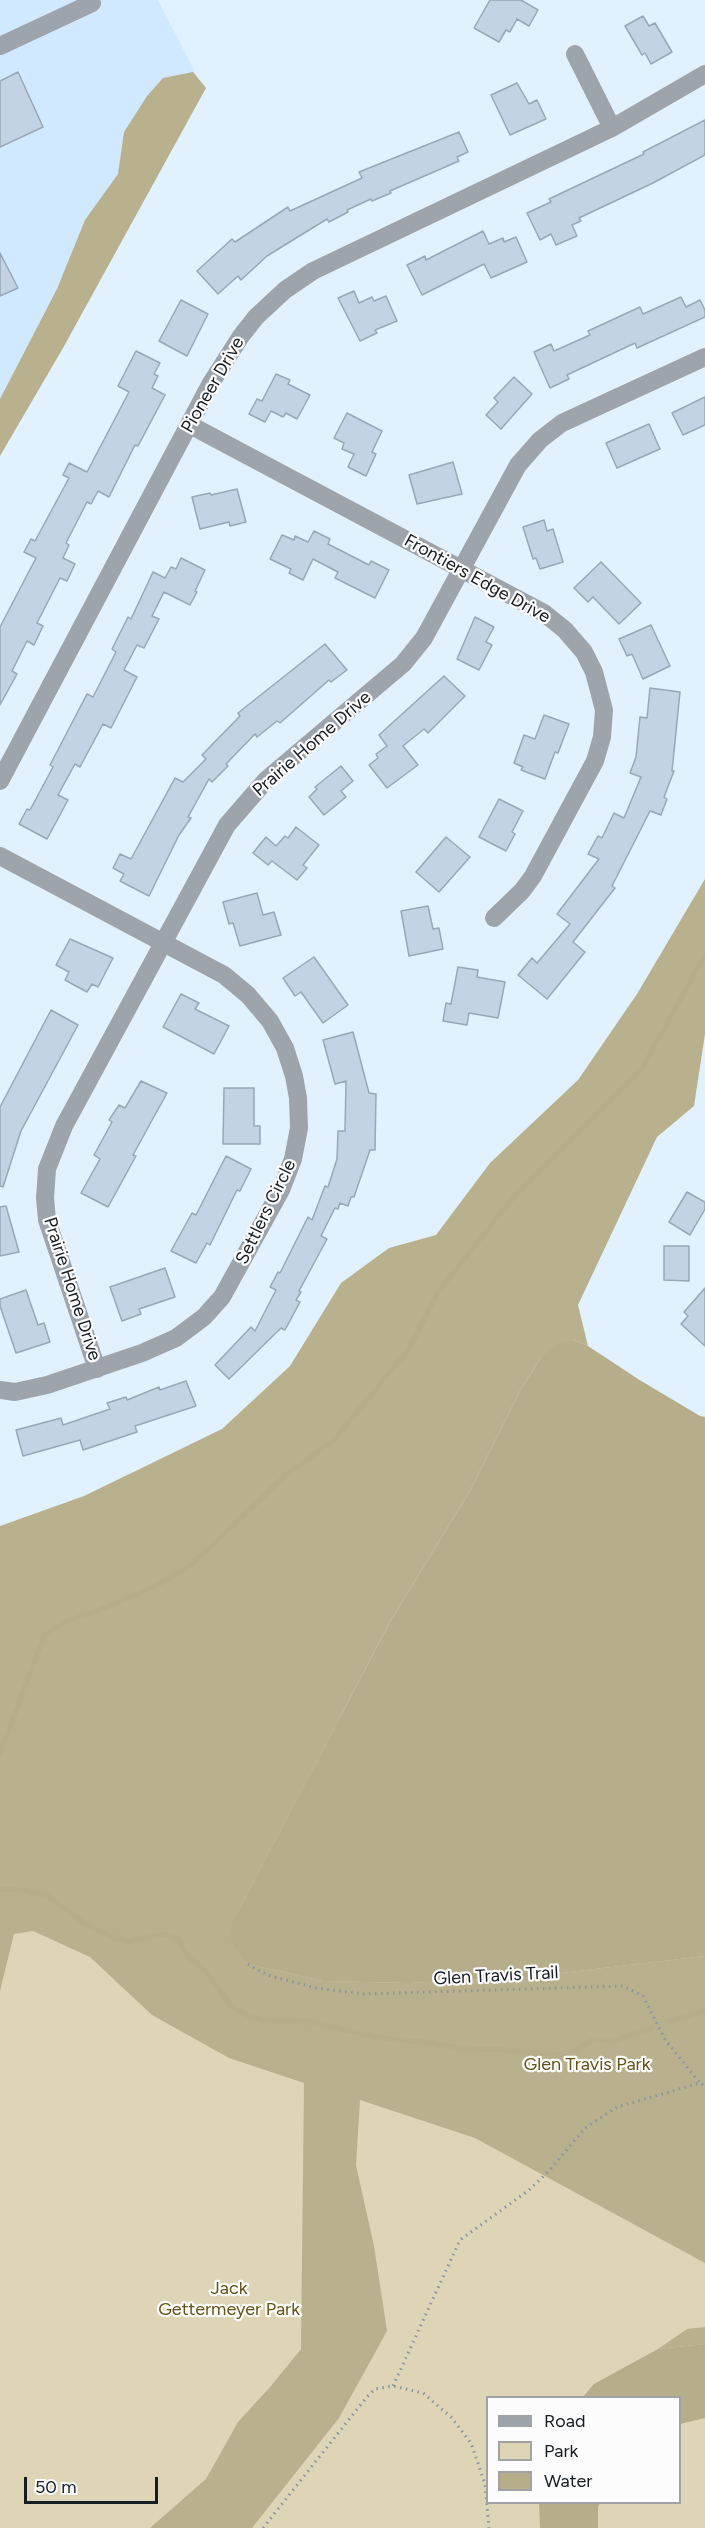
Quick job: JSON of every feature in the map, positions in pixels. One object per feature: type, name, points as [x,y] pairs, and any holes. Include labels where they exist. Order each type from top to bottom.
[{"type":"street","points":[[0,45],[92,3],[91,0]]},
{"type":"street","points":[[575,54],[612,128]]},
{"type":"street","name":"Pioneer Drive","points":[[0,781],[212,383],[241,336],[285,290],[313,271],[344,255],[612,128],[705,74]]},
{"type":"street","name":"Prairie Home Drive","points":[[98,1369],[47,1220],[45,1198],[47,1169],[64,1126],[227,825],[267,779],[403,664],[424,638],[518,465],[540,441],[562,423],[705,357]]},
{"type":"street","name":"Frontiers Edge Drive","points":[[190,425],[544,613],[565,630],[584,652],[594,672],[604,710],[602,737],[595,761],[555,838],[522,891],[494,918]]},
{"type":"street","name":"Settlers Circle","points":[[0,856],[224,975],[248,995],[270,1020],[285,1048],[298,1098],[299,1128],[293,1159],[281,1190],[222,1297],[204,1317],[176,1338],[98,1369],[15,1392],[0,1390]]},
{"type":"path","name":"Glen Travis Trail","points":[[248,1964],[267,1975],[316,1988],[364,1994],[623,1986],[643,1996],[666,2041],[700,2083],[705,2086]]},
{"type":"path","points":[[393,2386],[460,2240],[529,2190],[593,2122],[617,2107],[700,2083]]},
{"type":"path","points":[[263,2528],[366,2398],[375,2389],[393,2386],[423,2393],[451,2417],[471,2443],[485,2484],[486,2495]]},
{"type":"path","points":[[487,2504],[489,2528]]},
{"type":"shaded area","points":[[0,0],[158,0],[198,78],[0,444]]},
{"type":"green space","points":[[193,72],[206,88],[63,348],[0,456],[0,399],[57,289],[85,220],[118,174],[124,132],[147,96],[163,78]]},
{"type":"green space","name":"Glen Travis Park","points":[[705,879],[705,1034],[694,1106],[657,1137],[578,1305],[588,1346],[574,1340],[540,1359],[520,1391],[471,1489],[390,1622],[236,1915],[248,1964],[323,1981],[408,1983],[527,1977],[705,1956],[705,2263],[475,2138],[360,2100],[356,2165],[374,2246],[387,2331],[339,2418],[252,2528],[150,2528],[206,2479],[238,2422],[301,2349],[304,2083],[229,2058],[152,2015],[90,1957],[33,1931],[14,1934],[0,1991],[0,1526],[84,1496],[222,1429],[290,1366],[341,1283],[389,1248],[436,1235],[490,1163],[578,1080],[637,994]]},
{"type":"green space","name":"Jack Gettermeyer Park","points":[[0,1531],[705,1926],[705,2528],[0,2528]]},
{"type":"green space","points":[[705,2327],[705,2344],[658,2349],[687,2329]]},
{"type":"water","points":[[574,1340],[588,1346],[638,1379],[705,1417],[705,1956],[527,1977],[408,1983],[323,1981],[248,1964],[234,1947],[229,1931],[236,1915],[390,1622],[471,1489],[520,1391],[540,1359],[557,1344]]},
{"type":"water","points":[[705,2344],[705,2418],[681,2424],[681,2396],[584,2396],[594,2384],[658,2349]]},
{"type":"water","points":[[539,2504],[600,2504],[598,2528],[540,2528]]},
{"type":"building","points":[[490,0],[521,0],[538,10],[529,26],[517,19],[510,32],[506,30],[499,42],[474,28]]},
{"type":"building","points":[[643,16],[649,26],[655,23],[672,52],[651,64],[645,53],[642,55],[625,26]]},
{"type":"building","points":[[18,72],[43,127],[0,147],[0,81]]},
{"type":"building","points":[[517,83],[529,104],[537,100],[546,119],[510,135],[491,95]]},
{"type":"building","points":[[705,120],[705,155],[579,218],[581,221],[572,225],[577,236],[556,245],[551,234],[540,240],[527,213],[551,202],[549,199],[644,154],[643,152]]},
{"type":"building","points":[[459,132],[468,152],[457,157],[459,161],[390,191],[391,193],[347,210],[348,212],[329,222],[327,219],[267,256],[241,280],[238,276],[218,294],[197,271],[232,239],[235,242],[288,207],[290,211],[362,178],[359,172]]},
{"type":"building","points":[[483,231],[489,244],[503,238],[504,242],[516,237],[527,262],[491,278],[484,264],[422,295],[407,265],[425,256],[426,260]]},
{"type":"building","points":[[0,253],[18,288],[0,296]]},
{"type":"building","points":[[354,291],[359,303],[372,297],[374,301],[386,296],[397,321],[375,330],[377,333],[360,341],[338,298]]},
{"type":"building","points":[[681,297],[686,307],[700,300],[705,310],[705,317],[637,348],[635,343],[567,375],[569,379],[550,388],[534,352],[551,344],[554,351],[590,335],[588,331],[640,307],[643,314]]},
{"type":"building","points":[[181,300],[208,314],[187,356],[159,341]]},
{"type":"building","points":[[136,351],[160,363],[154,374],[158,376],[152,388],[165,395],[138,446],[135,445],[109,497],[98,491],[91,504],[87,502],[66,543],[69,545],[63,558],[75,564],[67,581],[60,578],[37,623],[43,626],[34,645],[27,641],[12,671],[17,674],[0,705],[0,627],[36,558],[24,552],[31,539],[35,541],[69,478],[63,475],[69,463],[87,472],[129,392],[118,386]]},
{"type":"building","points":[[276,374],[290,380],[288,384],[310,395],[297,419],[286,413],[283,417],[271,411],[265,422],[249,414],[257,399],[262,401]]},
{"type":"building","points":[[514,377],[532,394],[501,429],[486,415],[498,402],[494,398]]},
{"type":"building","points":[[705,397],[705,425],[683,435],[672,413]]},
{"type":"building","points":[[347,413],[382,431],[372,452],[376,454],[366,476],[348,467],[354,454],[342,449],[344,443],[334,438]]},
{"type":"building","points":[[649,424],[660,449],[617,468],[606,443]]},
{"type":"building","points":[[453,462],[462,494],[417,504],[409,475]]},
{"type":"building","points":[[237,489],[246,522],[230,526],[229,522],[200,529],[192,497]]},
{"type":"building","points":[[544,520],[547,531],[553,529],[563,562],[540,569],[536,558],[533,559],[523,527]]},
{"type":"building","points":[[314,531],[330,539],[328,544],[369,565],[371,561],[389,570],[375,598],[335,578],[338,572],[313,559],[303,580],[289,573],[291,569],[270,559],[282,535],[294,540],[295,536],[308,542]]},
{"type":"building","points":[[181,558],[205,570],[190,605],[164,592],[152,616],[159,619],[144,648],[137,645],[124,670],[137,677],[111,728],[103,724],[80,767],[75,764],[58,795],[68,800],[47,839],[19,824],[27,809],[30,810],[53,767],[50,765],[87,694],[93,697],[116,652],[112,649],[128,617],[131,619],[153,572],[165,578],[171,567],[176,569]]},
{"type":"building","points":[[601,562],[641,603],[619,624],[593,597],[588,602],[574,588]]},
{"type":"building","points":[[475,617],[494,627],[486,642],[492,645],[479,670],[457,659]]},
{"type":"building","points":[[651,625],[670,666],[643,679],[632,654],[627,656],[619,639]]},
{"type":"building","points":[[325,644],[347,670],[331,682],[329,680],[280,723],[277,721],[257,737],[255,734],[212,782],[209,779],[149,896],[120,881],[124,874],[113,868],[120,854],[131,859],[175,778],[183,782],[206,759],[202,755],[240,716],[238,713]]},
{"type":"building","points":[[444,676],[465,696],[428,733],[424,729],[403,746],[418,765],[387,788],[369,765],[378,758],[376,754],[387,746],[379,735]]},
{"type":"building","points":[[650,688],[680,692],[672,771],[674,771],[664,797],[667,799],[661,815],[650,811],[612,886],[615,888],[573,942],[585,952],[547,999],[518,975],[532,958],[537,963],[570,924],[557,914],[599,859],[588,854],[598,836],[602,838],[614,813],[624,818],[641,777],[630,773],[636,757],[640,717],[647,718]]},
{"type":"building","points":[[544,715],[569,724],[545,779],[521,770],[523,767],[514,763],[524,735],[535,739]]},
{"type":"building","points":[[341,766],[353,781],[341,791],[346,797],[324,815],[309,797],[317,789],[315,787]]},
{"type":"building","points":[[499,799],[523,811],[512,832],[515,834],[506,851],[479,837]]},
{"type":"building","points":[[296,827],[319,845],[303,865],[307,868],[297,880],[272,861],[268,865],[253,853],[266,837],[276,846],[285,836],[288,838]]},
{"type":"building","points":[[446,837],[470,857],[439,892],[416,872]]},
{"type":"building","points":[[257,893],[263,915],[274,912],[281,935],[240,946],[233,923],[229,924],[223,902]]},
{"type":"building","points":[[428,906],[433,929],[439,928],[443,949],[409,956],[401,911]]},
{"type":"building","points":[[70,939],[113,958],[98,987],[92,984],[87,992],[65,980],[69,972],[56,965]]},
{"type":"building","points":[[314,957],[348,1005],[323,1023],[301,992],[295,996],[283,978]]},
{"type":"building","points":[[458,967],[478,970],[477,977],[505,982],[498,1018],[469,1013],[467,1025],[443,1021],[446,1003],[451,1004]]},
{"type":"building","points":[[181,994],[199,1003],[195,1009],[229,1026],[214,1054],[163,1027]]},
{"type":"building","points":[[51,1010],[78,1025],[21,1131],[3,1187],[0,1186],[0,1107]]},
{"type":"building","points":[[353,1032],[369,1093],[376,1094],[375,1150],[370,1150],[354,1197],[351,1197],[348,1206],[340,1203],[338,1209],[335,1208],[321,1236],[327,1239],[299,1291],[301,1292],[296,1300],[300,1302],[285,1330],[281,1328],[229,1379],[215,1365],[251,1327],[255,1331],[276,1290],[270,1287],[278,1272],[280,1273],[308,1217],[312,1220],[325,1186],[328,1187],[337,1159],[338,1131],[345,1131],[346,1081],[335,1084],[323,1040]]},
{"type":"building","points":[[141,1081],[167,1093],[108,1207],[81,1193],[100,1159],[94,1155],[112,1122],[109,1120],[119,1105],[125,1108]]},
{"type":"building","points":[[224,1088],[254,1088],[254,1126],[260,1126],[260,1144],[223,1144]]},
{"type":"building","points":[[226,1156],[251,1169],[240,1191],[237,1190],[210,1245],[207,1243],[196,1263],[171,1251],[192,1213],[196,1215]]},
{"type":"building","points":[[687,1192],[705,1202],[705,1209],[690,1235],[669,1222]]},
{"type":"building","points":[[6,1206],[19,1252],[0,1256],[0,1207]]},
{"type":"building","points":[[664,1246],[689,1246],[689,1281],[664,1280]]},
{"type":"building","points":[[165,1268],[175,1297],[139,1309],[141,1314],[122,1321],[110,1287]]},
{"type":"building","points":[[705,1288],[705,1346],[681,1324],[688,1316],[684,1312]]},
{"type":"building","points":[[26,1290],[38,1325],[44,1323],[50,1342],[16,1353],[0,1306],[0,1299]]},
{"type":"building","points":[[186,1381],[196,1406],[135,1426],[137,1432],[83,1450],[80,1440],[23,1456],[16,1430],[61,1418],[63,1425],[110,1409],[107,1403],[126,1397],[127,1400],[159,1387],[160,1390]]},
{"type":"waterway","points":[[0,1754],[44,1636],[64,1622],[154,1587],[191,1565],[287,1474],[333,1441],[409,1349],[438,1292],[513,1198],[641,1070],[705,955]]},
{"type":"waterway","points":[[0,1889],[21,1890],[48,1896],[88,1926],[114,1938],[129,1941],[164,1934],[172,1936],[178,1939],[189,1958],[207,1973],[231,2006],[247,2015],[264,2020],[311,2022],[381,2038],[431,2043],[468,2050],[497,2049],[557,2055],[571,2053],[593,2040],[618,2041],[652,2028]]},
{"type":"waterway","points":[[667,2022],[705,2011]]}]
